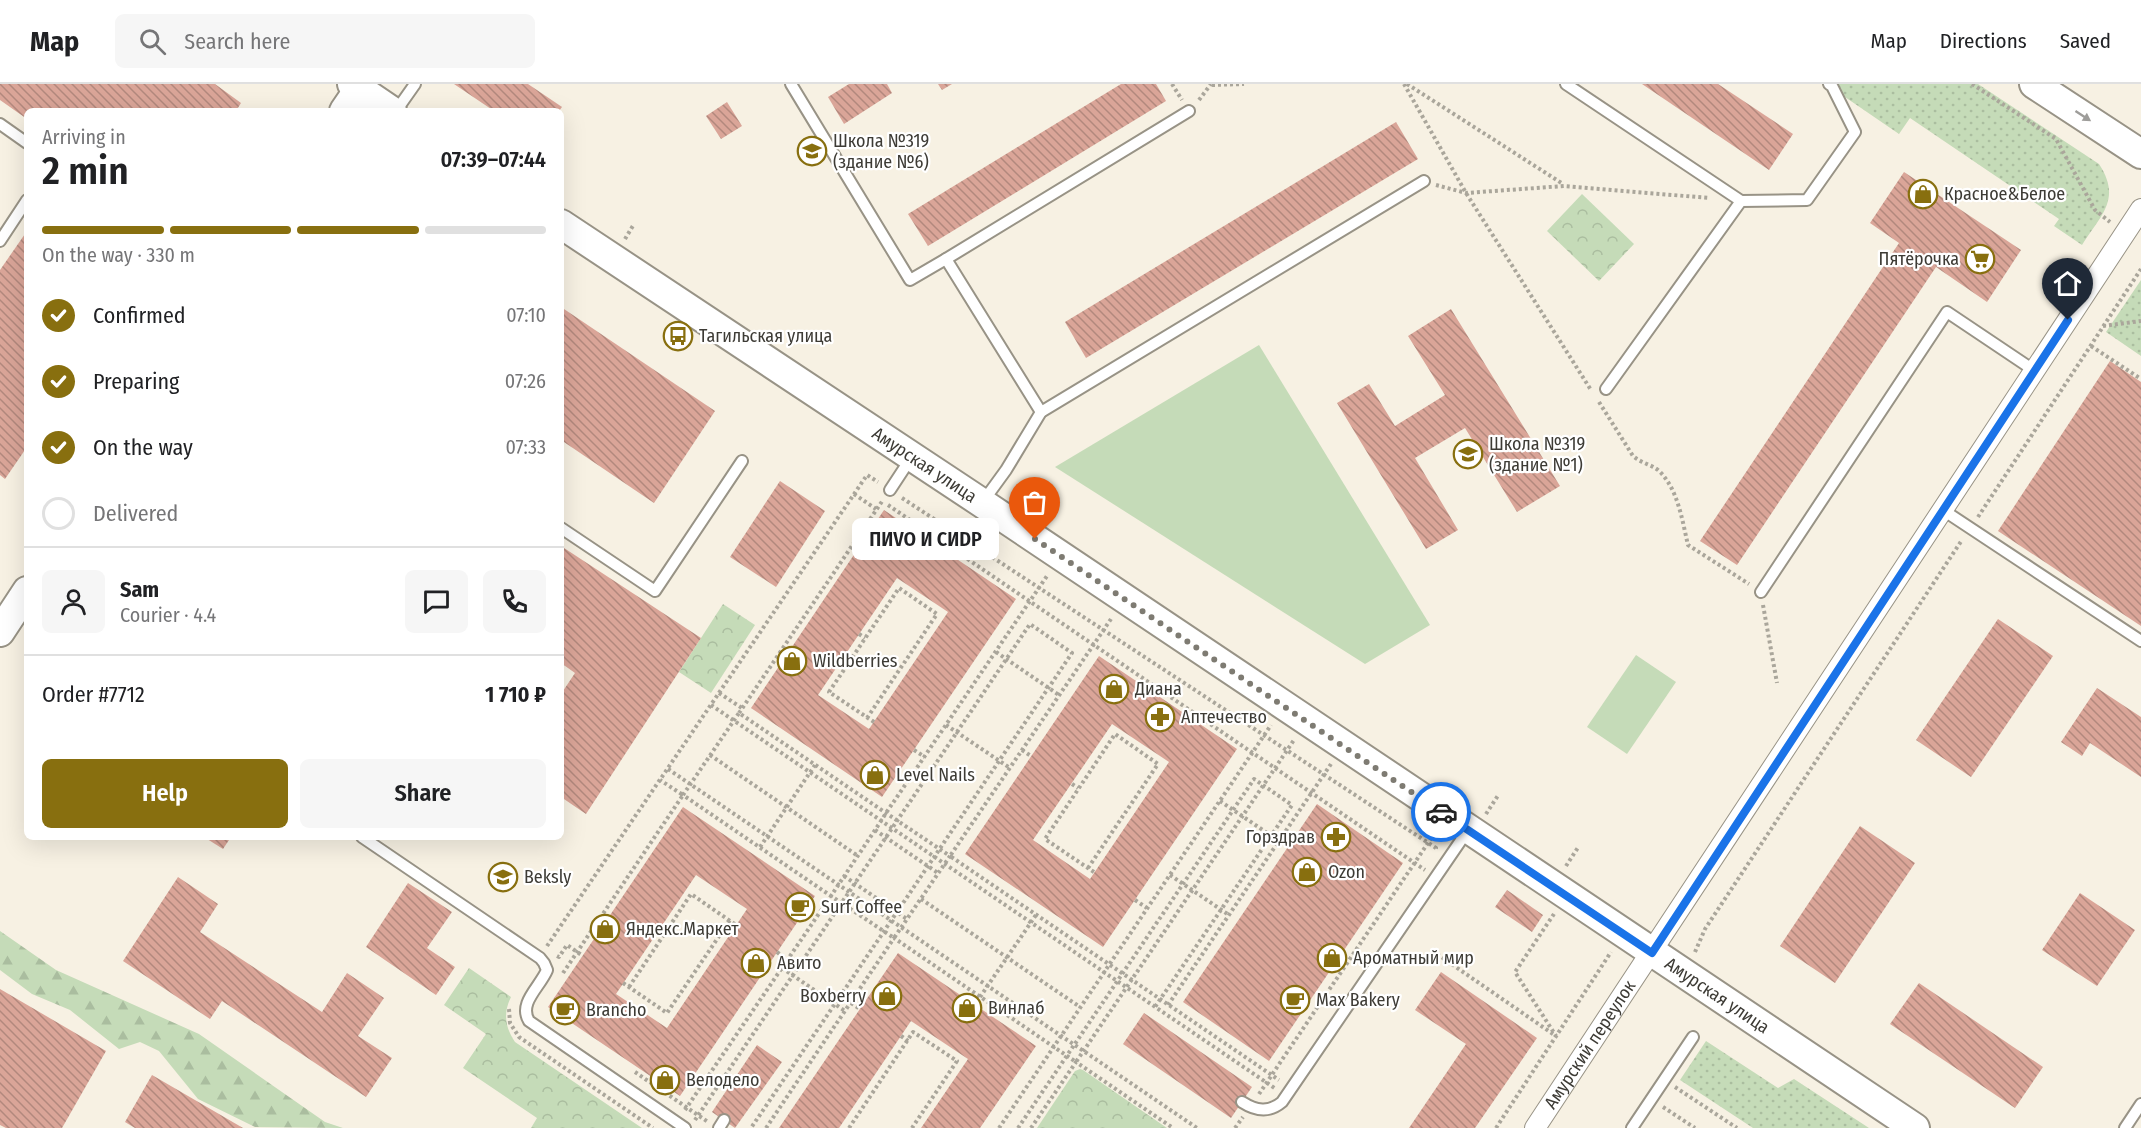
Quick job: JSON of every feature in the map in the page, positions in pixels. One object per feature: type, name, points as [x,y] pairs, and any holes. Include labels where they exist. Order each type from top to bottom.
[{"type":"street","points":[[2034,84],[2141,154]]},
{"type":"street","points":[[352,95],[386,108]]},
{"type":"street","name":"Амурский переулок","points":[[1534,1128],[1652,953],[2141,209]]},
{"type":"street","name":"Амурская улица","points":[[564,226],[1915,1128]]},
{"type":"street","points":[[0,632],[24,601]]},
{"type":"lane","points":[[396,108],[415,84]]},
{"type":"lane","points":[[791,84],[910,280],[1189,111]]},
{"type":"lane","points":[[1566,84],[1741,201],[1807,200],[1855,132],[1829,84]]},
{"type":"lane","points":[[0,124],[24,141]]},
{"type":"lane","points":[[982,503],[1006,471],[1041,412],[1424,181]]},
{"type":"lane","points":[[1606,389],[1741,201]]},
{"type":"lane","points":[[0,241],[24,205]]},
{"type":"lane","points":[[946,259],[1041,412]]},
{"type":"lane","points":[[1761,592],[1947,312],[2035,370]]},
{"type":"lane","points":[[890,490],[911,458]]},
{"type":"lane","points":[[564,530],[655,591],[742,460]]},
{"type":"lane","points":[[1943,510],[2141,641]]},
{"type":"lane","points":[[1246,1105],[1262,1111],[1279,1105],[1468,830]]},
{"type":"lane","points":[[366,840],[540,958],[546,970],[526,1005],[526,1016],[529,1021],[685,1124]]},
{"type":"lane","points":[[1632,1128],[1693,1037]]},
{"type":"lane","points":[[2125,1128],[2141,1104]]},
{"type":"path","points":[[1212,84],[1244,84]]},
{"type":"path","points":[[1407,84],[1563,184]]},
{"type":"path","points":[[1972,84],[2056,138],[2095,210],[2113,225]]},
{"type":"path","points":[[1424,181],[1466,193],[1564,186],[1741,201]]},
{"type":"path","points":[[620,248],[634,224]]},
{"type":"path","points":[[1698,958],[1695,952],[1705,929],[2141,269]]},
{"type":"path","points":[[2103,326],[2141,321]]},
{"type":"path","points":[[2091,345],[2141,379]]},
{"type":"path","points":[[540,958],[867,475],[1436,848],[1432,855]]},
{"type":"path","points":[[558,980],[890,490]]},
{"type":"path","points":[[854,494],[876,510]]},
{"type":"path","points":[[882,501],[1436,877]]},
{"type":"path","points":[[685,1124],[787,960],[1048,575]]},
{"type":"path","points":[[867,718],[938,614],[899,588],[829,692],[867,718],[874,722]]},
{"type":"path","points":[[813,602],[819,606]]},
{"type":"path","points":[[766,1128],[1111,618]]},
{"type":"path","points":[[685,1124],[842,903],[1030,624],[1072,653],[751,1128]]},
{"type":"path","points":[[860,634],[865,638]]},
{"type":"path","points":[[996,652],[1059,694]]},
{"type":"path","points":[[719,693],[815,765],[1272,1075]]},
{"type":"path","points":[[711,705],[1286,1096]]},
{"type":"path","points":[[999,1128],[1272,724]]},
{"type":"path","points":[[946,725],[1010,768]]},
{"type":"path","points":[[1088,868],[1158,764],[1115,735],[1045,839],[1088,868],[1094,872]]},
{"type":"path","points":[[1031,1128],[1294,740]]},
{"type":"path","points":[[914,750],[925,757]]},
{"type":"path","points":[[1022,750],[1031,756]]},
{"type":"path","points":[[710,755],[858,856]]},
{"type":"path","points":[[1168,1005],[1331,764]]},
{"type":"path","points":[[760,847],[815,765]]},
{"type":"path","points":[[668,768],[1197,1128]]},
{"type":"path","points":[[1018,1128],[1254,779],[1292,804],[1155,1007]]},
{"type":"path","points":[[660,780],[1173,1128]]},
{"type":"path","points":[[1072,784],[1078,788]]},
{"type":"path","points":[[1220,801],[1279,841]]},
{"type":"path","points":[[875,830],[938,873]]},
{"type":"path","points":[[1235,1128],[1246,1105],[1272,1075],[1435,834]]},
{"type":"path","points":[[1416,878],[1427,861]]},
{"type":"path","points":[[1170,875],[1229,915]]},
{"type":"path","points":[[844,876],[907,919]]},
{"type":"path","points":[[629,987],[691,894],[736,925]]},
{"type":"path","points":[[921,898],[1080,1007]]},
{"type":"path","points":[[1135,900],[1147,908]]},
{"type":"path","points":[[1554,914],[1515,972],[1556,1036]]},
{"type":"path","points":[[980,997],[1036,915]]},
{"type":"path","points":[[623,983],[667,1013],[730,920]]},
{"type":"path","points":[[1496,1128],[1611,951]]},
{"type":"path","points":[[777,952],[787,960]]},
{"type":"path","points":[[1437,954],[1556,1036]]},
{"type":"path","points":[[782,968],[845,1011]]},
{"type":"path","points":[[850,1002],[860,1009]]},
{"type":"path","points":[[849,1128],[913,1032],[957,1061],[912,1128]]},
{"type":"path","points":[[901,1036],[908,1041]]},
{"type":"path","points":[[1664,1080],[1737,1128]]},
{"type":"path","points":[[1262,1111],[1282,1082]]},
{"type":"path","points":[[1652,1099],[1695,1128]]},
{"type":"green space","points":[[1826,84],[1978,84],[2099,164],[2109,187],[2109,197],[2102,215],[2082,245],[2054,226],[2059,219],[1910,118],[1899,134]]},
{"type":"green space","points":[[1582,194],[1634,244],[1599,281],[1547,231]]},
{"type":"green space","points":[[2141,280],[2141,356],[2106,332]]},
{"type":"green space","points":[[1259,345],[1430,625],[1365,664],[1055,467]]},
{"type":"green space","points":[[723,604],[755,625],[711,693],[679,672]]},
{"type":"green space","points":[[1636,655],[1676,682],[1627,754],[1587,727]]},
{"type":"green space","points":[[0,931],[56,970],[199,1034],[325,1122],[343,1128],[255,1127],[198,1099],[159,1051],[140,1042],[119,1049],[70,1010],[32,994],[0,970]]},
{"type":"green space","points":[[469,968],[511,997],[506,1020],[515,1042],[642,1128],[531,1128],[537,1118],[463,1068],[486,1034],[444,1005]]},
{"type":"green space","points":[[1706,1041],[1778,1088],[1794,1079],[1869,1128],[1753,1128],[1680,1080]]},
{"type":"green space","points":[[1080,1069],[1167,1128],[1037,1128],[1075,1071]]},
{"type":"green space","points":[[1131,1112],[1155,1128],[1120,1128]]},
{"type":"building","points":[[0,84],[215,84],[241,103],[238,108],[24,108],[24,117],[0,100]]},
{"type":"building","points":[[454,84],[528,84],[562,107],[561,108],[490,108]]},
{"type":"building","points":[[849,84],[887,84],[892,93],[844,124],[828,97]]},
{"type":"building","points":[[938,84],[952,84],[942,90]]},
{"type":"building","points":[[1121,84],[1156,84],[1166,101],[928,246],[908,214]]},
{"type":"building","points":[[1642,84],[1718,84],[1793,134],[1769,170]]},
{"type":"building","points":[[727,102],[742,126],[721,139],[706,116]]},
{"type":"building","points":[[1396,122],[1418,159],[1086,358],[1065,322]]},
{"type":"building","points":[[1904,172],[2021,250],[1987,302],[1936,267],[1737,565],[1700,541],[1899,243],[1870,223]]},
{"type":"building","points":[[24,235],[24,451],[5,479],[0,475],[0,270]]},
{"type":"building","points":[[564,309],[715,411],[654,503],[564,442]]},
{"type":"building","points":[[1451,309],[1560,486],[1517,512],[1465,428],[1415,458],[1458,530],[1426,549],[1337,403],[1369,384],[1395,426],[1445,395],[1408,336]]},
{"type":"building","points":[[2110,361],[2141,382],[2141,626],[1998,531]]},
{"type":"building","points":[[780,481],[825,511],[776,587],[730,557]]},
{"type":"building","points":[[884,510],[1016,599],[882,797],[751,708]],"holes":[[[897,578],[948,612],[869,729],[818,695]]]},
{"type":"building","points":[[564,548],[701,638],[586,814],[564,799],[564,690],[575,673],[564,665]]},
{"type":"building","points":[[1998,619],[2053,656],[1971,777],[1916,740]]},
{"type":"building","points":[[1099,656],[1237,749],[1103,947],[965,854]],"holes":[[[1112,724],[1169,762],[1090,879],[1033,840]]]},
{"type":"building","points":[[2097,688],[2141,717],[2141,777],[2090,743],[2082,756],[2061,742]]},
{"type":"building","points":[[1317,804],[1403,863],[1269,1061],[1183,1002]]},
{"type":"building","points":[[683,807],[815,896],[680,1096],[548,1007]],"holes":[[[696,875],[747,909],[667,1028],[616,994]]]},
{"type":"building","points":[[1860,826],[1915,863],[1835,983],[1780,946]]},
{"type":"building","points":[[209,840],[229,840],[223,849]]},
{"type":"building","points":[[178,877],[218,904],[200,932],[322,1012],[347,973],[384,998],[358,1036],[392,1058],[366,1097],[222,1001],[210,1019],[123,961]]},
{"type":"building","points":[[408,883],[452,912],[427,948],[455,967],[436,995],[366,947]]},
{"type":"building","points":[[1507,890],[1543,915],[1532,932],[1495,907]]},
{"type":"building","points":[[2080,893],[2135,930],[2097,986],[2042,950]]},
{"type":"building","points":[[898,953],[1036,1046],[980,1128],[921,1128],[968,1059],[911,1021],[839,1128],[779,1128]]},
{"type":"building","points":[[1441,972],[1537,1038],[1475,1128],[1409,1128],[1466,1044],[1415,1010]]},
{"type":"building","points":[[1919,983],[2043,1067],[2015,1108],[1890,1024]]},
{"type":"building","points":[[0,989],[106,1051],[62,1128],[6,1128],[0,1125]]},
{"type":"building","points":[[1144,1013],[1252,1087],[1231,1118],[1123,1044]]},
{"type":"building","points":[[757,1045],[782,1062],[735,1128],[712,1112]]},
{"type":"building","points":[[152,1075],[243,1128],[135,1128],[125,1122]]},
{"type":"way so far","points":[[1035,539],[1441,812]]},
{"type":"place","name":"Школа №319 (здание №6)","points":[[812,151]]},
{"type":"place","name":"Красное&Белое","points":[[1923,194]]},
{"type":"place","name":"Пятёрочка","points":[[1980,259]]},
{"type":"place","name":"Тагильская улица","points":[[678,336]]},
{"type":"place","name":"Школа №319 (здание №1)","points":[[1468,454]]},
{"type":"place","name":"ПИVO И СИDР","points":[[1035,539]]},
{"type":"place","name":"Wildberries","points":[[792,661]]},
{"type":"place","name":"Диана","points":[[1114,689]]},
{"type":"place","name":"Аптечество","points":[[1160,717]]},
{"type":"place","name":"Level Nails","points":[[875,775]]},
{"type":"place","name":"Горздрав","points":[[1336,837]]},
{"type":"place","name":"Ozon","points":[[1307,872]]},
{"type":"place","name":"Beksly","points":[[503,877]]},
{"type":"place","name":"Surf Coffee","points":[[800,907]]},
{"type":"place","name":"Яндекс.Маркет","points":[[605,929]]},
{"type":"place","name":"Ароматный мир","points":[[1332,958]]},
{"type":"place","name":"Авито","points":[[756,963]]},
{"type":"place","name":"Boxberry","points":[[887,996]]},
{"type":"place","name":"Max Bakery","points":[[1295,1000]]},
{"type":"place","name":"Винлаб","points":[[967,1008]]},
{"type":"place","name":"Brancho","points":[[565,1010]]},
{"type":"place","name":"Велодело","points":[[665,1080]]},
{"type":"route","points":[[1441,812],[1652,953],[2068,320]]}]
